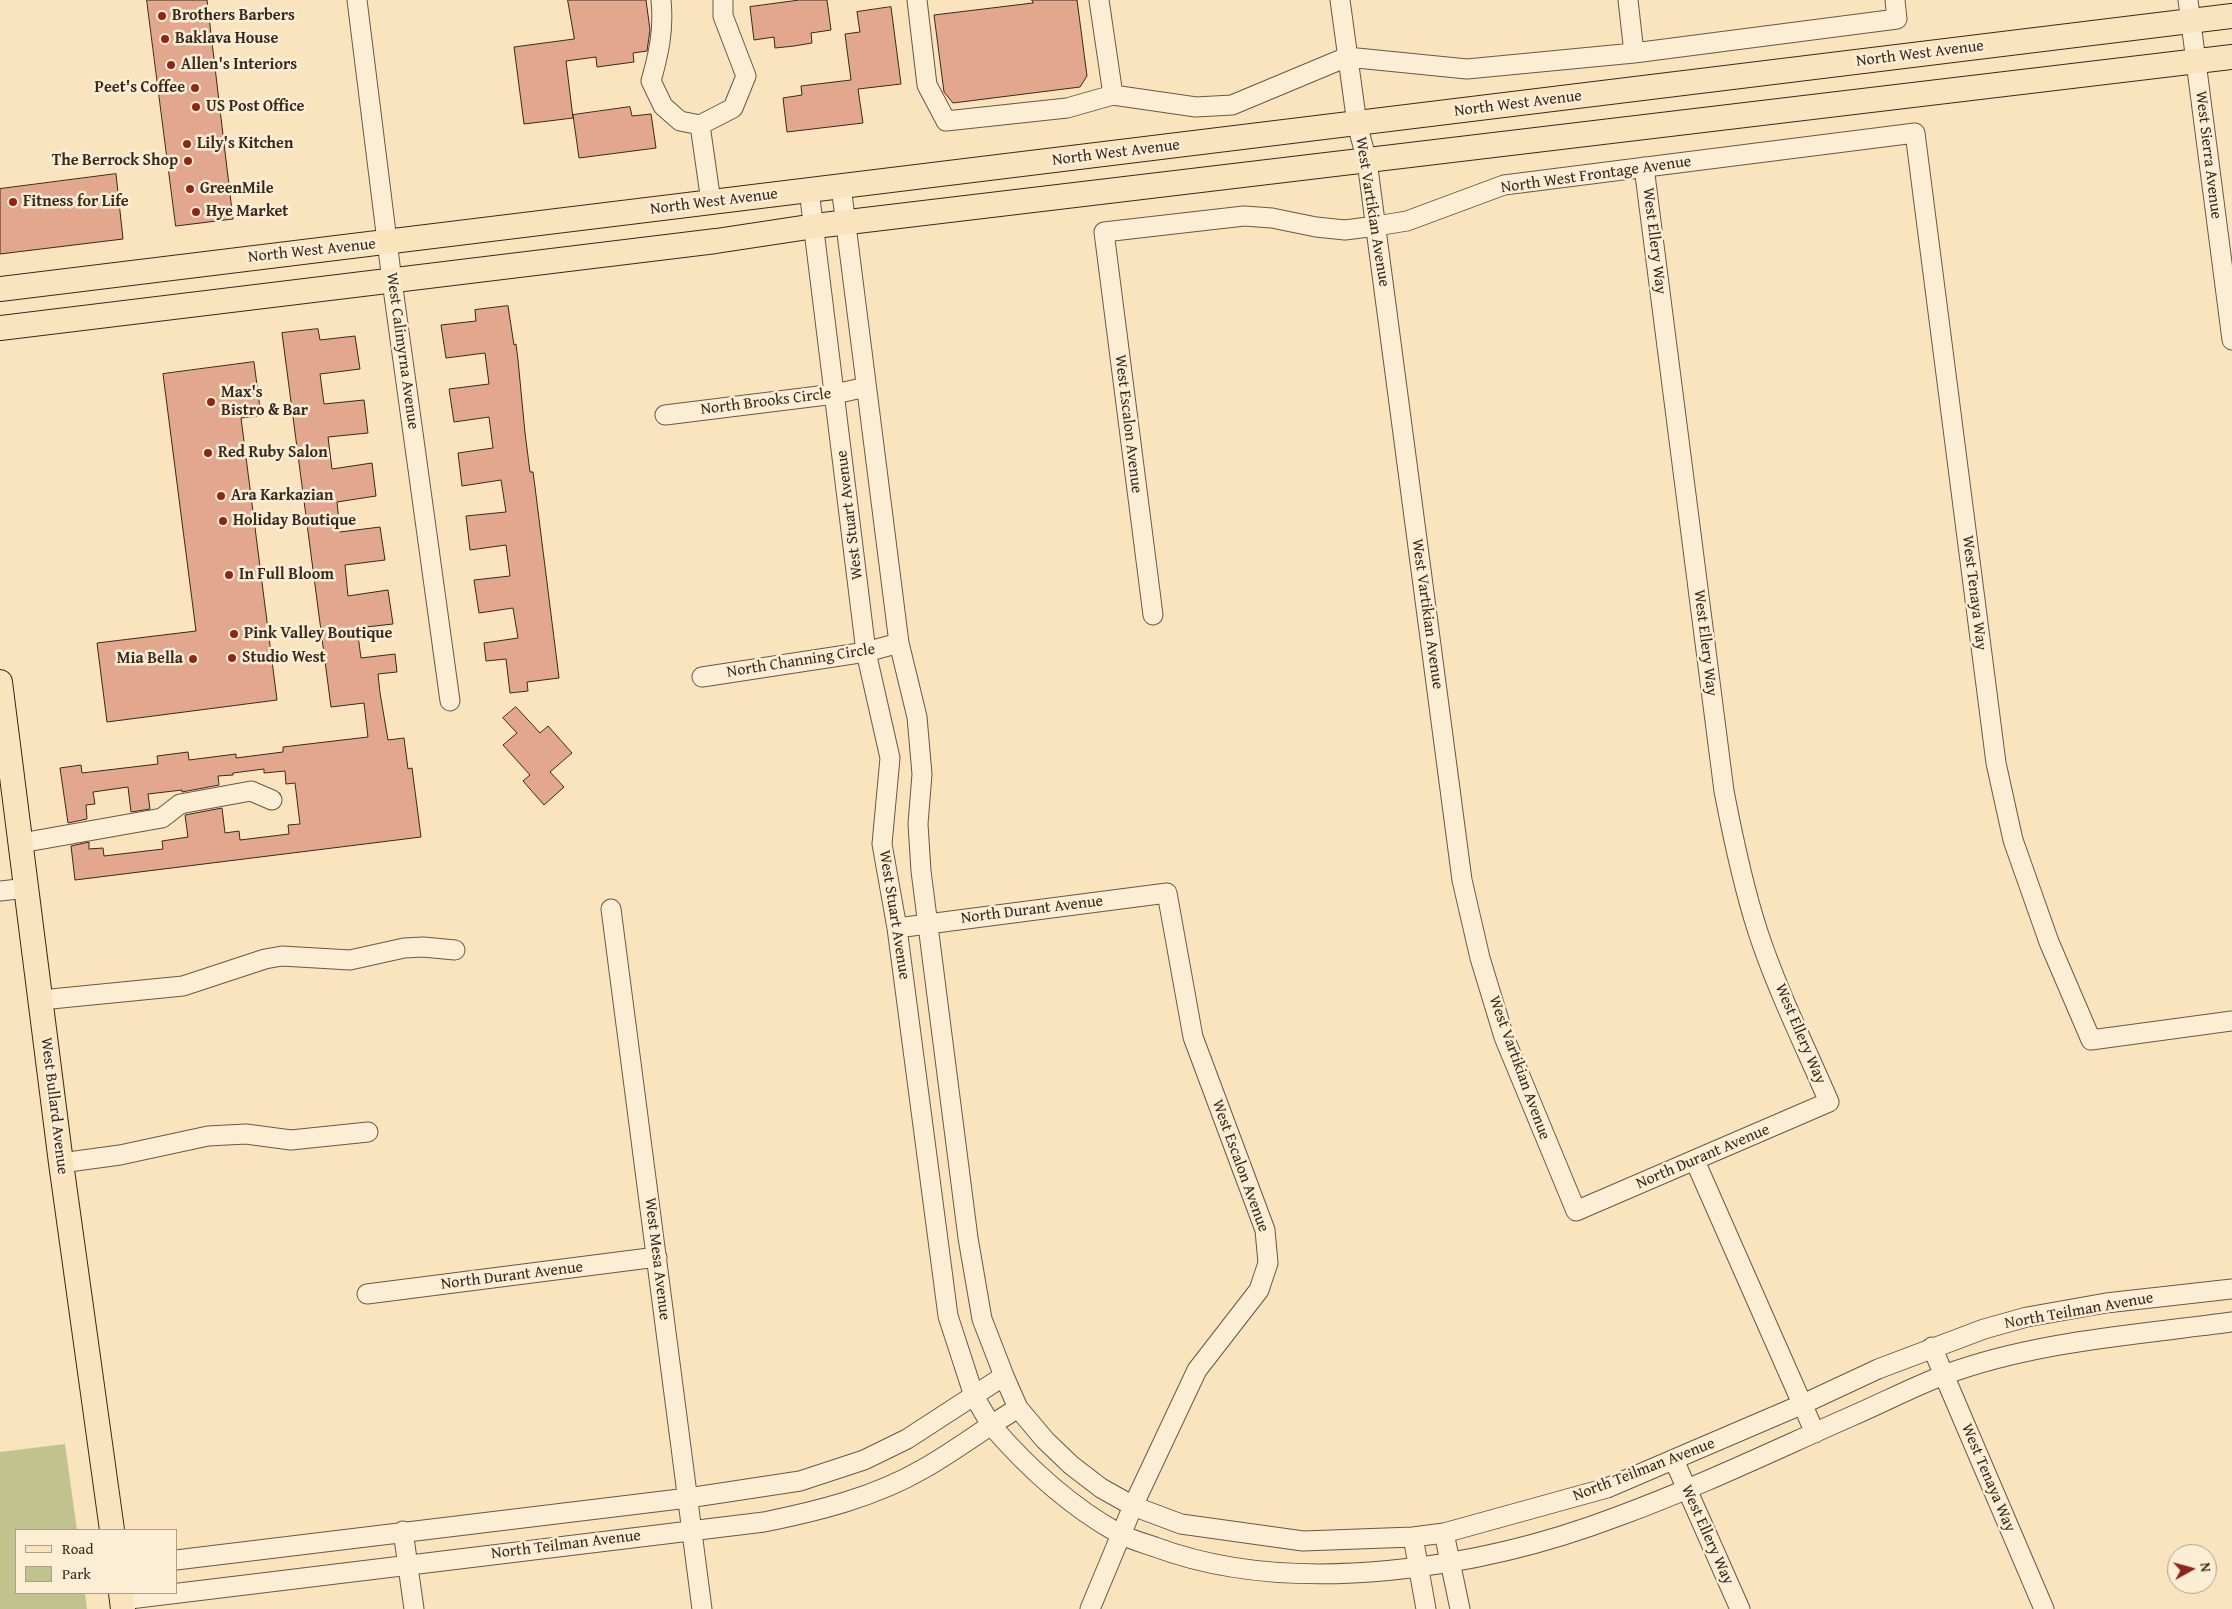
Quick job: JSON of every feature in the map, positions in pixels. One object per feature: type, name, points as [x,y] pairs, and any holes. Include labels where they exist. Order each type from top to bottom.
[{"type":"main road","name":"North West Avenue","points":[[0,289],[1357,124],[2189,10],[2232,16]]},
{"type":"main road","points":[[0,328],[716,241],[846,222],[2232,57]]},
{"type":"main road","name":"West Bullard Avenue","points":[[0,682],[2,722],[21,843],[61,1163],[112,1529]]},
{"type":"street","name":"West Calimyrna Avenue","points":[[357,0],[392,281],[450,701]]},
{"type":"street","points":[[661,0],[664,21],[660,48],[651,81],[663,106],[674,116],[680,121],[700,125],[733,108],[746,76],[723,16],[723,0]]},
{"type":"street","points":[[918,0],[927,86],[946,121],[1067,108],[1113,95],[1196,107],[1232,105],[1348,57],[1467,70],[1634,53],[1897,19],[1895,0]]},
{"type":"street","points":[[1099,0],[1113,95]]},
{"type":"street","name":"West Vartikian Avenue","points":[[1340,0],[1357,124],[1367,161],[1462,880],[1480,958],[1504,1037],[1576,1212]]},
{"type":"street","points":[[1628,0],[1634,53]]},
{"type":"street","name":"West Sierra Avenue","points":[[2189,10],[2228,271],[2232,340]]},
{"type":"street","points":[[700,125],[711,202]]},
{"type":"street","name":"North West Frontage Avenue","points":[[1104,232],[1244,216],[1272,218],[1345,230],[1407,221],[1504,185],[1915,132]]},
{"type":"street","name":"West Tenaya Way","points":[[1915,132],[1996,763],[2016,848],[2049,942],[2090,1040],[2232,1021]]},
{"type":"street","name":"West Ellery Way","points":[[1644,167],[1724,791],[1738,860],[1758,933],[1790,1014],[1829,1102]]},
{"type":"street","name":"West Stuart Avenue","points":[[841,186],[899,643],[917,717],[922,774],[918,824],[920,871],[973,1265],[982,1319],[1018,1408]]},
{"type":"street","name":"West Stuart Avenue","points":[[809,190],[836,394],[866,652],[890,758],[882,844],[897,928],[948,1316],[974,1396],[991,1425]]},
{"type":"street","name":"West Escalon Avenue","points":[[1104,232],[1153,615]]},
{"type":"street","name":"North Brooks Circle","points":[[665,415],[836,394],[866,387]]},
{"type":"street","name":"North Channing Circle","points":[[702,677],[866,652],[899,643]]},
{"type":"street","points":[[21,843],[162,818],[180,804],[251,791],[272,800]]},
{"type":"street","points":[[0,891],[27,888]]},
{"type":"street","name":"North Durant Avenue","points":[[897,928],[1167,893]]},
{"type":"street","name":"West Escalon Avenue","points":[[1090,1609],[1133,1506],[1197,1370],[1259,1290],[1268,1263],[1265,1230],[1193,1037],[1167,893]]},
{"type":"street","name":"West Mesa Avenue","points":[[611,909],[702,1609]]},
{"type":"street","points":[[41,1000],[183,986],[265,959],[282,956],[350,960],[404,948],[423,947],[455,950]]},
{"type":"street","name":"North Durant Avenue","points":[[1576,1212],[1829,1102]]},
{"type":"street","points":[[61,1163],[120,1156],[208,1136],[246,1134],[291,1140],[368,1132]]},
{"type":"street","points":[[1695,1161],[1815,1432]]},
{"type":"street","name":"North Durant Avenue","points":[[367,1294],[657,1257]]},
{"type":"street","name":"North Teilman Avenue","points":[[178,1594],[408,1564],[764,1522],[836,1506],[922,1470],[1018,1408],[1045,1440],[1071,1465],[1101,1488],[1133,1506],[1181,1524],[1303,1541],[1413,1537],[1444,1533],[1607,1488],[1932,1347],[1984,1329],[2027,1317],[2106,1303],[2232,1289]]},
{"type":"street","name":"North Teilman Avenue","points":[[991,1425],[1020,1459],[1054,1490],[1121,1534],[1186,1559],[1260,1571],[1322,1574],[1418,1567],[1450,1563],[1553,1538],[1619,1516],[1944,1375],[2014,1355],[2072,1343],[2232,1322]]},
{"type":"street","name":"West Tenaya Way","points":[[1932,1347],[2044,1609]]},
{"type":"street","name":"North Teilman Avenue","points":[[178,1560],[688,1498],[762,1488],[826,1474],[864,1460],[907,1439],[1004,1376]]},
{"type":"street","name":"West Ellery Way","points":[[1674,1460],[1740,1609]]},
{"type":"street","points":[[403,1531],[414,1609]]},
{"type":"street","points":[[1444,1533],[1460,1609]]},
{"type":"street","points":[[1413,1537],[1426,1609]]},
{"type":"street","name":"North Teilman Avenue","points":[[122,1601],[176,1594]]},
{"type":"green space","points":[[65,1444],[77,1529],[15,1529],[15,1594],[85,1594],[87,1609],[0,1609],[0,1452]]},
{"type":"building","points":[[147,0],[207,0],[233,219],[176,226]]},
{"type":"building","points":[[568,0],[646,0],[650,30],[647,51],[633,53],[634,62],[597,67],[596,57],[566,61],[573,118],[524,124],[514,47],[574,39]]},
{"type":"building","points":[[800,0],[827,0],[831,30],[811,33],[812,43],[794,46],[775,48],[774,37],[754,40],[750,7]]},
{"type":"building","points":[[1032,0],[1077,0],[1087,76],[1080,87],[953,103],[944,92],[934,15],[1033,3]]},
{"type":"building","points":[[891,7],[901,84],[858,89],[863,123],[787,132],[783,98],[802,95],[801,86],[851,80],[845,34],[860,32],[857,12]]},
{"type":"building","points":[[630,107],[632,116],[651,114],[656,148],[579,158],[573,115]]},
{"type":"building","points":[[116,174],[123,239],[0,254],[0,189]]},
{"type":"building","points":[[508,306],[514,345],[516,344],[530,472],[533,472],[559,678],[527,682],[528,691],[510,693],[506,659],[486,661],[484,643],[518,638],[513,608],[479,613],[474,580],[510,576],[506,545],[470,550],[466,516],[506,512],[501,480],[462,486],[458,453],[493,448],[489,417],[454,422],[449,389],[489,384],[485,353],[446,358],[441,325],[476,321],[475,310]]},
{"type":"building","points":[[318,329],[320,340],[355,336],[360,369],[320,374],[324,404],[364,400],[368,433],[328,437],[332,469],[372,463],[376,496],[337,502],[340,532],[380,527],[385,560],[345,565],[348,596],[388,590],[393,624],[357,628],[361,658],[395,654],[397,672],[378,674],[380,693],[388,740],[404,738],[408,769],[412,768],[421,837],[75,880],[71,846],[89,842],[89,849],[103,848],[104,856],[163,849],[162,841],[188,837],[185,815],[222,808],[225,833],[239,831],[240,840],[289,834],[288,825],[300,824],[295,783],[286,784],[285,771],[264,773],[264,769],[233,773],[233,775],[218,776],[219,785],[182,792],[182,790],[148,794],[150,809],[131,812],[128,787],[93,792],[95,804],[86,805],[87,819],[68,823],[60,768],[81,765],[82,773],[158,764],[157,756],[188,752],[189,760],[236,754],[236,758],[283,752],[283,747],[368,737],[364,703],[331,707],[282,333]]},
{"type":"building","points":[[254,362],[261,416],[241,418],[277,700],[107,722],[97,643],[196,631],[163,374]]},
{"type":"building","points":[[516,707],[540,733],[548,726],[572,753],[550,772],[564,787],[544,805],[523,781],[530,775],[503,745],[517,733],[503,718]]},
{"type":"place","name":"Brothers Barbers","points":[[162,16]]},
{"type":"place","name":"Baklava House","points":[[165,39]]},
{"type":"place","name":"Allen's Interiors","points":[[171,65]]},
{"type":"place","name":"Peet's Coffee","points":[[195,88]]},
{"type":"place","name":"US Post Office","points":[[196,107]]},
{"type":"place","name":"Lily's Kitchen","points":[[187,144]]},
{"type":"place","name":"The Berrock Shop","points":[[188,161]]},
{"type":"place","name":"GreenMile","points":[[190,189]]},
{"type":"place","name":"Fitness for Life","points":[[13,202]]},
{"type":"place","name":"Hye Market","points":[[196,212]]},
{"type":"place","name":"Max's Bistro & Bar","points":[[211,402]]},
{"type":"place","name":"Red Ruby Salon","points":[[208,453]]},
{"type":"place","name":"Ara Karkazian","points":[[221,496]]},
{"type":"place","name":"Holiday Boutique","points":[[223,521]]},
{"type":"place","name":"In Full Bloom","points":[[229,575]]},
{"type":"place","name":"Pink Valley Boutique","points":[[234,634]]},
{"type":"place","name":"Studio West","points":[[232,658]]},
{"type":"place","name":"Mia Bella","points":[[193,659]]}]
